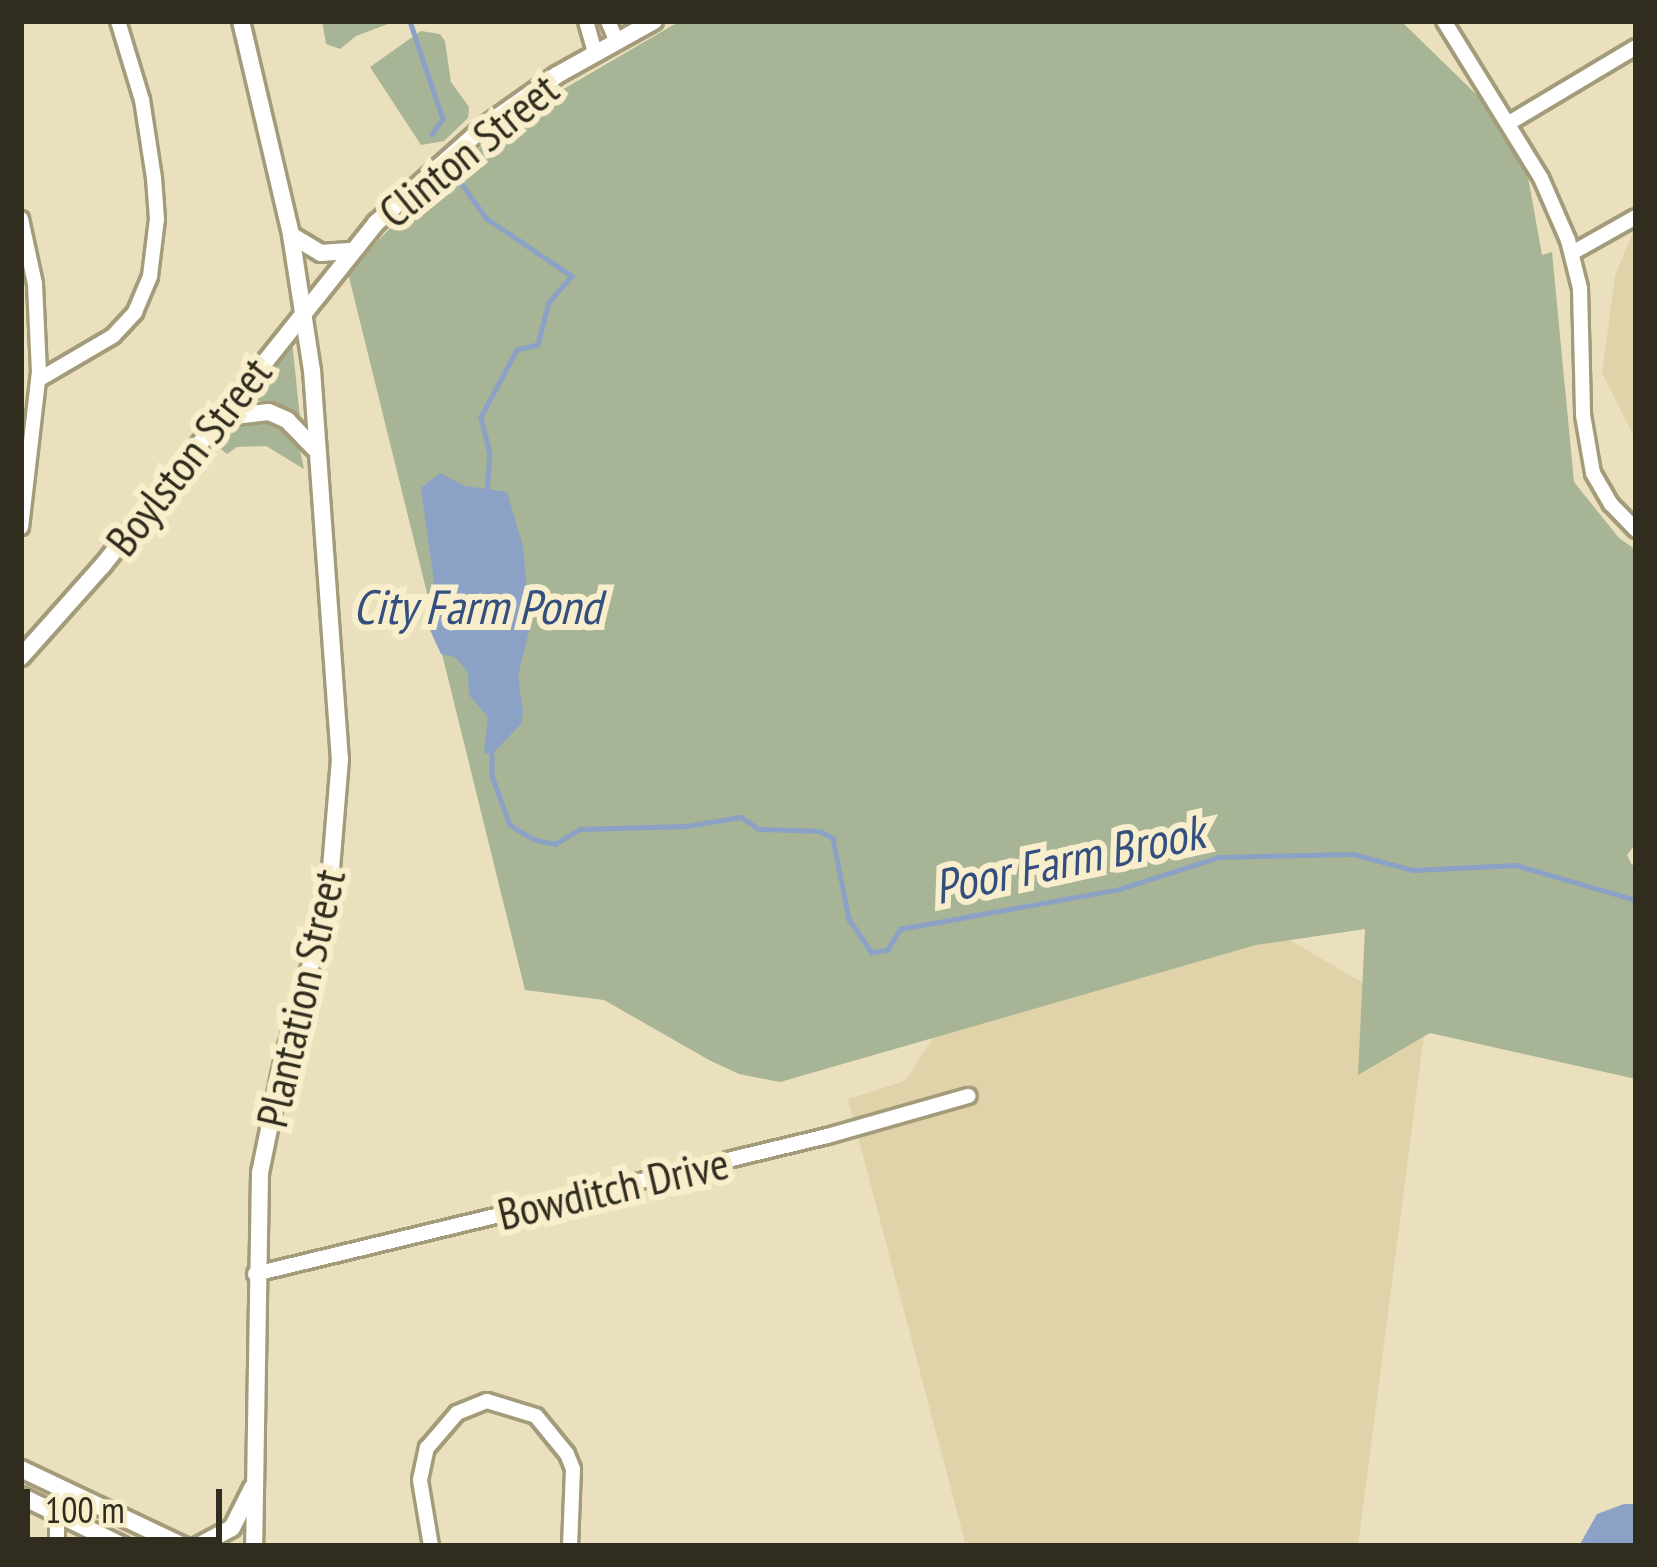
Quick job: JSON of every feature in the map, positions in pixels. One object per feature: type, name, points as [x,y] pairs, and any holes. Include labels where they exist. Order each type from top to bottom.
[{"type":"main road","name":"Plantation Street","points":[[241,21],[291,235],[303,308],[336,678],[337,841],[320,941],[283,1061],[264,1149],[255,1274],[254,1546]]},
{"type":"main road","name":"Clinton Street","points":[[350,251],[447,154],[616,40],[654,21]]},
{"type":"main road","points":[[291,235],[321,253],[350,251]]},
{"type":"main road","name":"Boylston Street","points":[[23,652],[104,565],[350,251]]},
{"type":"main road","points":[[216,418],[269,412],[287,420],[314,449]]},
{"type":"main road","points":[[21,1469],[183,1546]]},
{"type":"main road","points":[[198,1546],[232,1528],[255,1482]]},
{"type":"main road","points":[[21,1496],[123,1546]]},
{"type":"street","points":[[38,380],[113,336],[148,287],[156,245],[155,185],[142,100],[118,21]]},
{"type":"street","points":[[586,21],[596,53]]},
{"type":"street","points":[[608,21],[616,40]]},
{"type":"street","points":[[1444,21],[1553,202],[1572,253],[1582,307],[1583,415],[1593,473],[1611,504],[1636,530]]},
{"type":"street","points":[[1509,122],[1636,47]]},
{"type":"street","points":[[1572,253],[1636,217]]},
{"type":"street","points":[[21,220],[34,284],[38,380],[21,527]]},
{"type":"street","name":"Bowditch Drive","points":[[255,1274],[827,1136],[968,1096]]},
{"type":"street","points":[[431,1546],[420,1480],[427,1448],[457,1413],[487,1401],[536,1416],[567,1454],[574,1491],[570,1546]]},
{"type":"street","points":[[57,1546],[57,1514],[65,1491]]},
{"type":"shaded area","points":[[1636,225],[1636,441],[1602,373],[1615,276]]},
{"type":"shaded area","points":[[1284,937],[1426,1019],[1358,1546],[966,1546],[848,1099],[905,1081],[954,1006]]},
{"type":"green space","points":[[322,21],[396,21],[356,36],[340,49],[326,44]]},
{"type":"green space","points":[[680,21],[1401,21],[1484,102],[1528,177],[1542,255],[1552,252],[1574,482],[1619,538],[1636,550],[1636,843],[1627,855],[1632,865],[1636,862],[1636,1079],[1430,1033],[1358,1075],[1365,929],[1256,945],[780,1082],[739,1074],[604,1000],[525,990],[348,273],[436,179],[550,97]]},
{"type":"green space","points":[[421,31],[440,34],[445,41],[451,82],[469,107],[468,118],[444,141],[421,145],[370,67]]},
{"type":"green space","points":[[292,341],[300,418],[272,402],[246,400]]},
{"type":"green space","points":[[251,417],[276,421],[298,441],[304,469],[266,446],[237,447],[227,454],[213,443],[236,422]]},
{"type":"water","name":"City Farm Pond","points":[[440,473],[465,486],[507,492],[523,546],[530,627],[518,676],[523,712],[521,724],[492,754],[484,753],[488,717],[469,695],[468,672],[455,657],[441,654],[424,617],[434,581],[421,488]]},
{"type":"water","points":[[1636,1504],[1636,1546],[1579,1546],[1597,1514]]},
{"type":"waterway","name":"Poor Farm Brook","points":[[410,21],[443,119],[432,135]]},
{"type":"waterway","name":"Poor Farm Brook","points":[[455,174],[486,218],[572,276],[549,302],[538,345],[517,350],[481,417],[490,453],[487,494]]},
{"type":"waterway","name":"Poor Farm Brook","points":[[492,748],[492,776],[510,825],[533,839],[555,844],[580,829],[687,826],[741,817],[759,829],[820,831],[833,838],[849,919],[871,952],[887,950],[900,929],[1120,889],[1219,857],[1353,854],[1413,870],[1516,865],[1636,900]]}]
